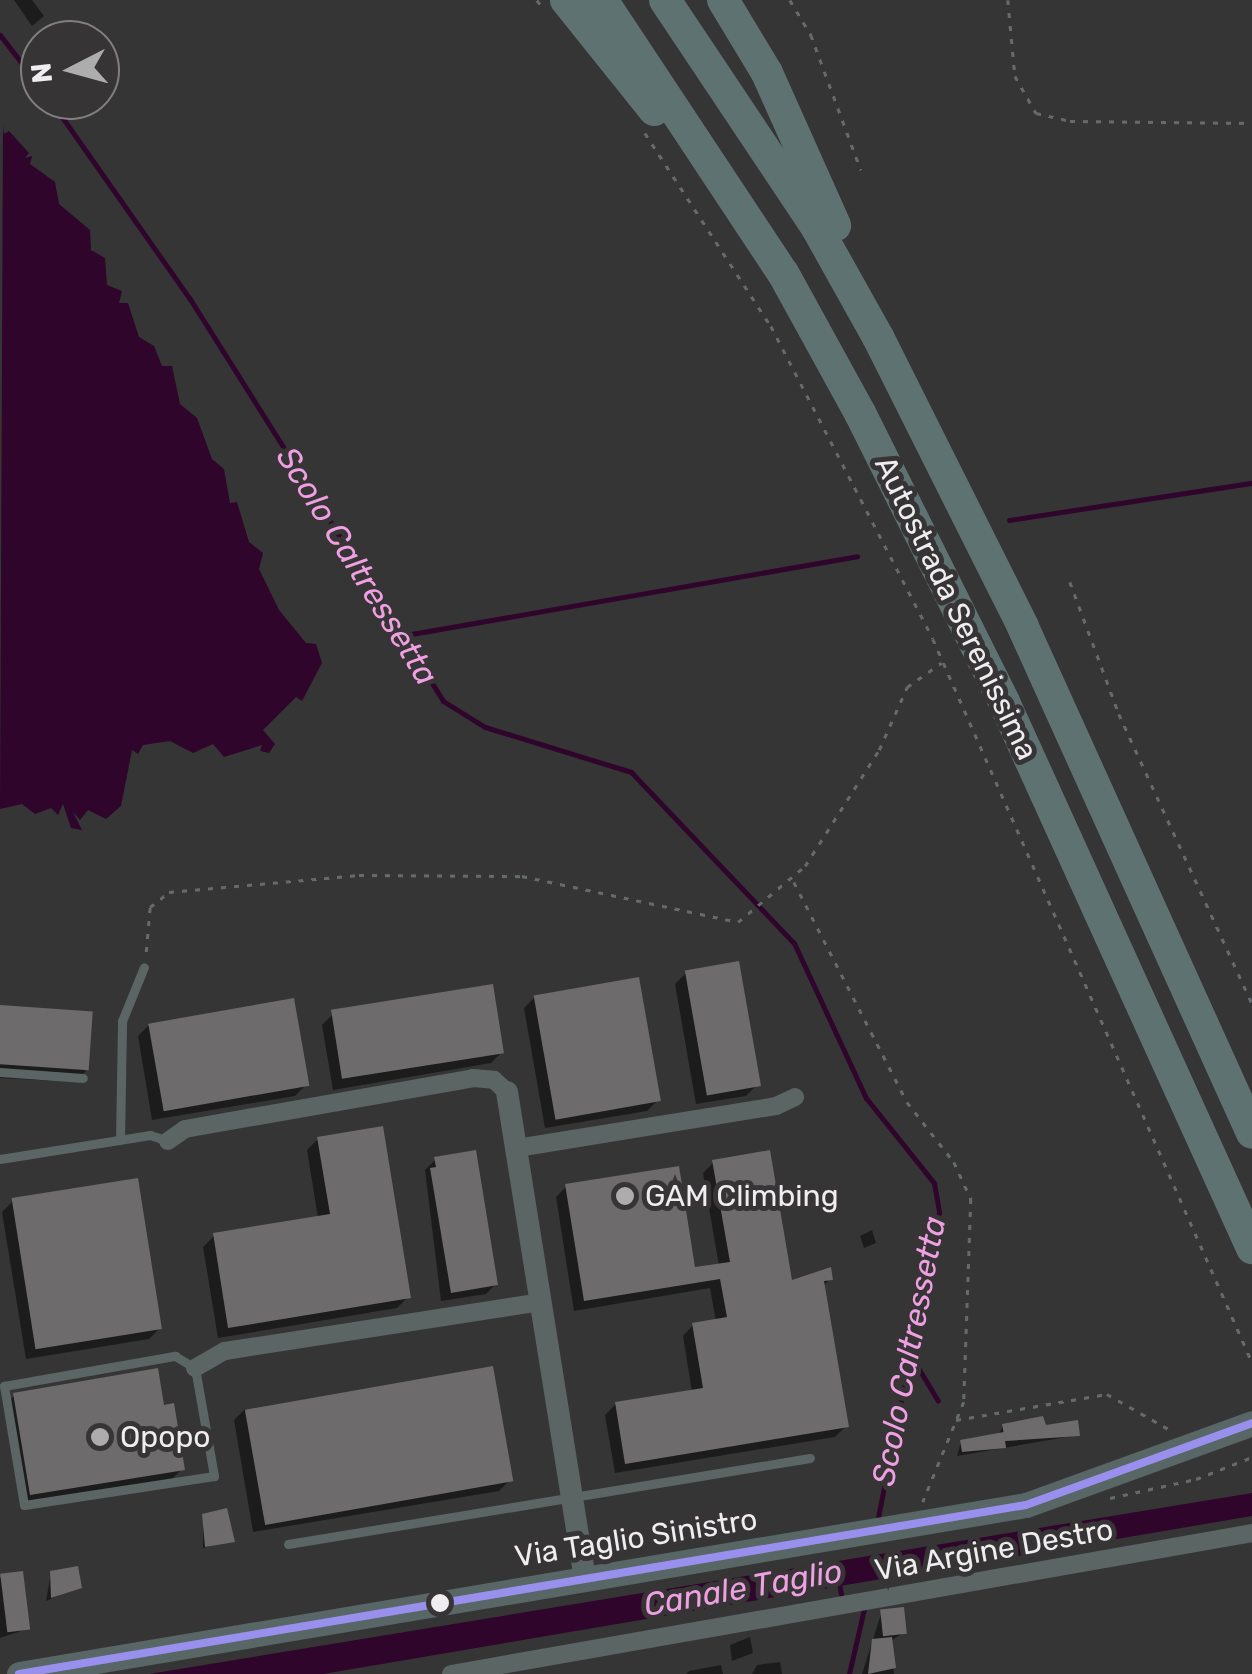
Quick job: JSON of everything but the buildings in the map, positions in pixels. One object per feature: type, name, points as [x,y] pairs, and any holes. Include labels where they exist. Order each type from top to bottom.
[{"type":"highway","name":"Autostrada Serenissima","points":[[602,0],[783,272],[860,413],[1004,702],[1252,1248]]},
{"type":"highway","name":"Autostrada Serenissima","points":[[665,0],[817,228],[1024,627],[1252,1132]]},
{"type":"highway","points":[[722,0],[766,73],[841,239],[896,338],[1004,564],[1024,627]]},
{"type":"highway","points":[[557,7],[687,151],[860,413]]},
{"type":"main road","name":"Via Taglio Sinistro","points":[[18,1674],[919,1524],[1076,1490],[1252,1423]]},
{"type":"street","points":[[168,1141],[185,1129],[473,1078],[494,1080],[507,1092],[585,1579]]},
{"type":"street","points":[[517,1148],[776,1106],[796,1098]]},
{"type":"street","points":[[196,1368],[225,1352],[542,1302]]},
{"type":"street","name":"Via Argine Destro","points":[[451,1674],[1252,1532]]},
{"type":"lane","points":[[120,1140],[122,1021],[144,967]]},
{"type":"lane","points":[[0,1072],[83,1078]]},
{"type":"lane","points":[[0,1159],[150,1135],[168,1141]]},
{"type":"lane","points":[[175,1356],[196,1368],[214,1476],[24,1505],[4,1386],[175,1356]]},
{"type":"lane","points":[[288,1544],[810,1458]]},
{"type":"path","points":[[537,0],[557,7]]},
{"type":"path","points":[[790,0],[811,35],[861,170]]},
{"type":"path","points":[[1008,0],[1015,76],[1036,113],[1070,120],[1252,124]]},
{"type":"path","points":[[638,122],[771,326],[942,662],[1252,1362]]},
{"type":"path","points":[[1070,582],[1119,714],[1252,1003]]},
{"type":"path","points":[[144,967],[150,906],[169,892],[359,875],[522,876],[726,922],[750,915],[772,893],[793,880],[845,809],[907,687],[942,662]]},
{"type":"path","points":[[793,880],[898,1085],[954,1162],[971,1200],[964,1402],[932,1467],[919,1524]]},
{"type":"path","points":[[956,1420],[1107,1394],[1178,1430]]},
{"type":"path","points":[[1076,1490],[1100,1500],[1196,1478],[1252,1457]]},
{"type":"water","points":[[3,125],[4,134],[9,131],[29,153],[25,158],[32,156],[30,164],[55,182],[59,204],[90,230],[91,250],[105,258],[107,285],[122,291],[119,303],[128,303],[139,337],[154,346],[162,366],[172,366],[180,404],[197,418],[212,459],[224,469],[230,503],[237,502],[249,542],[263,553],[259,569],[279,610],[306,643],[316,644],[322,663],[302,701],[296,697],[263,730],[275,744],[269,753],[260,751],[262,745],[224,757],[213,744],[193,753],[170,741],[143,745],[138,754],[132,750],[121,806],[106,819],[88,810],[80,820],[73,812],[82,830],[71,828],[63,804],[58,815],[51,808],[35,814],[22,804],[0,809]]},
{"type":"water","name":"Canale Taglio","points":[[1252,1493],[1252,1516],[323,1674],[149,1674]]},
{"type":"waterway","name":"Scolo Caltressetta","points":[[0,35],[20,61]]},
{"type":"waterway","name":"Scolo Caltressetta","points":[[64,120],[190,299],[443,701],[485,727],[631,772],[794,943],[866,1098],[934,1183],[939,1212],[878,1516]]},
{"type":"waterway","points":[[1009,520],[1252,483]]},
{"type":"waterway","points":[[400,636],[857,556]]},
{"type":"waterway","points":[[911,1356],[938,1401]]},
{"type":"waterway","name":"Canale Taglio","points":[[838,1577],[841,1594]]},
{"type":"waterway","name":"Scolo Caltressetta","points":[[849,1674],[865,1604]]},
{"type":"transit line","points":[[19,1674],[1026,1505],[1252,1423]]},
{"type":"place","name":"GAM Climbing","points":[[625,1196]]},
{"type":"place","name":"Opopo","points":[[100,1437]]}]
